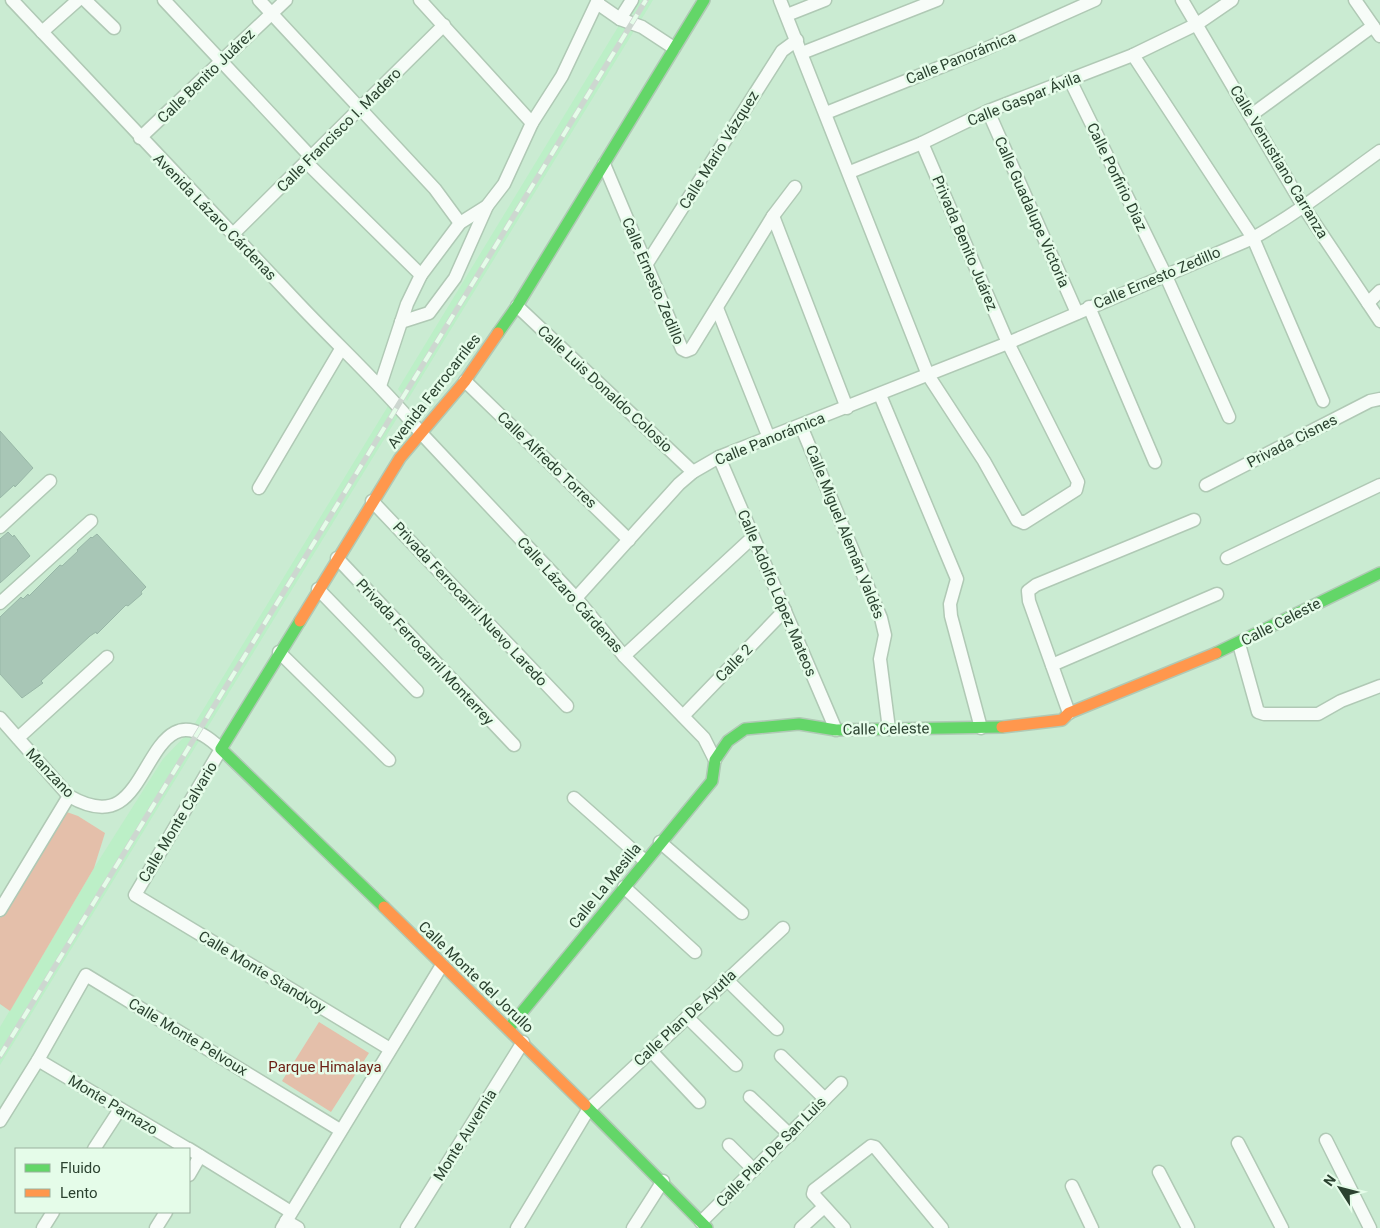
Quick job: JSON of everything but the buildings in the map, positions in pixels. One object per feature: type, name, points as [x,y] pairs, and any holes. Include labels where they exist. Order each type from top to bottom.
[{"type":"street","name":"Avenida Lázaro Cárdenas","points":[[12,0],[140,138],[341,349],[380,386],[420,432]]},
{"type":"street","points":[[42,32],[78,0]]},
{"type":"street","points":[[84,0],[114,28]]},
{"type":"street","points":[[164,0],[222,61],[309,160],[421,275]]},
{"type":"street","points":[[259,0],[359,110],[435,189],[460,223]]},
{"type":"street","name":"Calle Benito Juárez","points":[[140,138],[286,0]]},
{"type":"street","points":[[420,0],[532,123]]},
{"type":"street","points":[[620,20],[632,0]]},
{"type":"street","name":"Avenida Ferrocarriles","points":[[221,749],[372,501],[420,432],[465,381],[517,306],[704,0]]},
{"type":"street","points":[[780,0],[850,172],[928,375]]},
{"type":"street","points":[[787,15],[825,0]]},
{"type":"street","points":[[802,53],[936,0]]},
{"type":"street","name":"Calle Panorámica","points":[[826,113],[983,50],[1095,0]]},
{"type":"street","name":"Calle Venustiano Carranza","points":[[1182,0],[1302,206],[1380,321]]},
{"type":"street","name":"Calle Gaspar Ávila","points":[[850,172],[922,143],[988,111],[1133,55],[1197,24],[1232,0]]},
{"type":"street","points":[[1250,116],[1377,31],[1354,0]]},
{"type":"street","points":[[401,322],[429,313],[455,278],[487,206],[504,184],[532,123],[562,76],[598,1],[620,20],[642,27],[674,48]]},
{"type":"street","name":"Calle Francisco I. Madero","points":[[233,234],[444,25]]},
{"type":"street","name":"Calle Mario Vázquez","points":[[646,265],[782,51],[797,40]]},
{"type":"street","points":[[1133,55],[1253,238],[1323,401]]},
{"type":"street","name":"Calle Porfirio Díaz","points":[[1070,80],[1165,274],[1229,417]]},
{"type":"street","name":"Calle Guadalupe Victoria","points":[[988,111],[1077,313]]},
{"type":"street","name":"Privada Benito Juárez","points":[[922,143],[1008,343],[1078,482],[1076,490],[1024,523],[1017,520],[984,462],[928,375]]},
{"type":"street","name":"Calle Ernesto Zedillo","points":[[1008,343],[1165,274],[1253,238],[1288,219],[1302,206],[1380,151]]},
{"type":"street","name":"Calle Ernesto Zedillo","points":[[604,164],[682,349],[686,352],[691,349],[773,216],[795,187]]},
{"type":"street","points":[[380,386],[401,322],[421,275],[460,223],[487,206]]},
{"type":"street","points":[[773,216],[848,408]]},
{"type":"street","points":[[1368,303],[1380,291]]},
{"type":"street","name":"Calle Luis Donaldo Colosio","points":[[517,306],[693,472]]},
{"type":"street","points":[[1089,307],[1155,462]]},
{"type":"street","points":[[717,308],[769,438]]},
{"type":"street","name":"Calle Panorámica","points":[[576,598],[679,484],[693,472],[719,458],[1008,343]]},
{"type":"street","points":[[259,488],[341,349]]},
{"type":"street","name":"Calle Alfredo Torres","points":[[465,381],[629,540]]},
{"type":"street","points":[[880,395],[957,579],[950,604],[951,616],[981,728]]},
{"type":"street","name":"Privada Cisnes","points":[[1206,485],[1370,401],[1380,399]]},
{"type":"street","name":"Calle Miguel Alemán Valdés","points":[[801,426],[881,618],[885,635],[880,660],[889,729]]},
{"type":"street","name":"Calle Lázaro Cárdenas","points":[[420,432],[576,598],[624,656],[704,738],[715,760]]},
{"type":"street","name":"Calle Adolfo López Mateos","points":[[719,458],[836,730]]},
{"type":"street","points":[[0,527],[50,480]]},
{"type":"street","points":[[1227,558],[1380,485]]},
{"type":"street","name":"Privada Ferrocarril Nuevo Laredo","points":[[372,501],[567,706]]},
{"type":"street","points":[[1069,713],[1029,601],[1028,591],[1036,585],[1194,520]]},
{"type":"street","points":[[0,603],[91,521]]},
{"type":"street","points":[[624,656],[753,537]]},
{"type":"street","name":"Privada Ferrocarril Monterrey","points":[[337,558],[514,745]]},
{"type":"street","name":"Calle Celeste","points":[[715,760],[728,741],[745,729],[799,724],[836,730],[981,728],[1050,723],[1062,720],[1069,713],[1239,644],[1380,573]]},
{"type":"street","points":[[318,589],[417,691]]},
{"type":"street","points":[[1052,665],[1217,594]]},
{"type":"street","name":"Calle 2","points":[[683,716],[785,610]]},
{"type":"street","points":[[1239,644],[1258,712],[1264,714],[1318,714],[1380,686]]},
{"type":"street","points":[[280,652],[389,760]]},
{"type":"street","points":[[18,738],[107,657]]},
{"type":"street","name":"Manzano","points":[[0,718],[69,796],[82,804],[100,806],[119,802],[132,790],[154,752],[166,740],[178,733],[198,732],[212,740],[221,749]]},
{"type":"street","name":"Calle Monte Calvario","points":[[135,895],[221,749]]},
{"type":"street","name":"Calle Monte del Jorullo","points":[[221,749],[509,1028],[588,1110],[663,1181],[704,1225]]},
{"type":"street","name":"Calle La Mesilla","points":[[509,1028],[712,781],[715,760]]},
{"type":"street","points":[[0,910],[69,796]]},
{"type":"street","points":[[574,798],[645,861]]},
{"type":"street","points":[[660,842],[742,913]]},
{"type":"street","points":[[624,887],[695,952]]},
{"type":"street","name":"Calle Monte Standvoy","points":[[135,895],[390,1049]]},
{"type":"street","name":"Calle Plan De Ayutla","points":[[518,1228],[588,1110],[726,979],[783,928]]},
{"type":"street","points":[[286,1220],[442,965]]},
{"type":"street","name":"Calle Monte Pelvoux","points":[[38,1060],[86,975],[340,1130]]},
{"type":"street","points":[[726,979],[777,1028]]},
{"type":"street","points":[[687,1016],[736,1065]]},
{"type":"street","name":"Monte Auvernia","points":[[407,1228],[523,1042]]},
{"type":"street","points":[[651,1050],[699,1102]]},
{"type":"street","points":[[781,1056],[825,1099]]},
{"type":"street","points":[[0,1121],[38,1060]]},
{"type":"street","name":"Monte Parnazo","points":[[38,1060],[187,1148]]},
{"type":"street","name":"Calle Plan De San Luis","points":[[704,1225],[754,1170],[842,1083]]},
{"type":"street","points":[[750,1096],[790,1136]]},
{"type":"street","points":[[95,1148],[120,1109]]},
{"type":"street","points":[[1326,1140],[1370,1228]]},
{"type":"street","points":[[1238,1143],[1282,1228]]},
{"type":"street","points":[[730,1145],[754,1170]]},
{"type":"street","points":[[844,1228],[813,1194],[814,1190],[871,1146],[875,1147],[942,1228]]},
{"type":"street","name":"Monte Parnazo","points":[[190,1150],[298,1228]]},
{"type":"street","points":[[190,1173],[200,1156]]},
{"type":"street","points":[[1159,1172],[1188,1228]]},
{"type":"street","points":[[633,1228],[663,1181]]},
{"type":"street","points":[[1072,1186],[1092,1228]]},
{"type":"street","points":[[801,1228],[824,1207]]},
{"type":"street","points":[[43,1228],[52,1213]]},
{"type":"street","points":[[156,1228],[165,1213]]},
{"type":"shaded area","points":[[635,0],[653,0],[641,20],[628,11]]},
{"type":"shaded area","points":[[621,22],[634,31],[407,401],[398,389]]},
{"type":"shaded area","points":[[388,406],[399,415],[206,730],[195,723]]},
{"type":"shaded area","points":[[188,733],[199,741],[0,1065],[0,1027],[94,868],[163,759]]},
{"type":"green space","points":[[64,811],[78,816],[105,833],[94,868],[10,1011],[0,1004],[0,918]]},
{"type":"green space","name":"Parque Himalaya","points":[[319,1022],[369,1053],[331,1112],[282,1081]]},
{"type":"railway","points":[[0,1056],[646,0]]},
{"type":"traffic: fast","points":[[498,333],[517,306],[704,0]]},
{"type":"traffic: fast","points":[[1216,653],[1380,573]]},
{"type":"traffic: fast","points":[[300,621],[221,749],[384,907]]},
{"type":"traffic: fast","points":[[509,1028],[712,781],[715,760],[728,741],[745,729],[799,724],[836,730],[1002,727]]},
{"type":"traffic: fast","points":[[585,1105],[707,1228]]},
{"type":"traffic: slow","points":[[300,621],[400,458],[465,381],[498,333]]},
{"type":"traffic: slow","points":[[1002,727],[1062,720],[1069,713],[1216,653]]},
{"type":"traffic: slow","points":[[384,907],[585,1105]]}]
